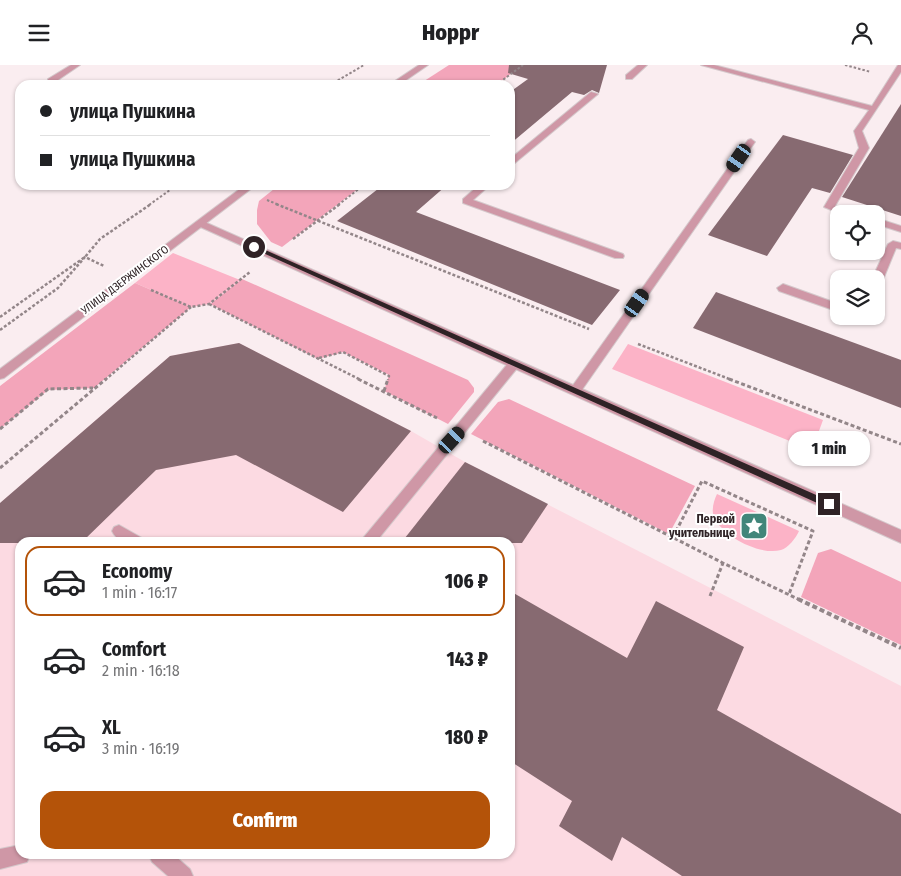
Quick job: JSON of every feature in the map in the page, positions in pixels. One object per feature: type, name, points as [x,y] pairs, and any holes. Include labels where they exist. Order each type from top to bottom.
[{"type":"street","points":[[53,80],[76,65]]},
{"type":"street","points":[[402,80],[424,65]]},
{"type":"street","points":[[630,77],[643,65]]},
{"type":"street","points":[[705,65],[874,109]]},
{"type":"street","points":[[830,205],[864,148],[858,131],[901,66]]},
{"type":"street","points":[[515,160],[594,94]]},
{"type":"street","points":[[575,391],[751,142]]},
{"type":"street","name":"УЛИЦА ДЗЕРЖИНСКОГО","points":[[0,375],[244,190]]},
{"type":"street","points":[[200,223],[901,537]]},
{"type":"street","points":[[885,224],[901,229]]},
{"type":"street","points":[[882,270],[894,244],[901,246]]},
{"type":"street","points":[[783,288],[830,305]]},
{"type":"street","points":[[371,537],[514,364]]},
{"type":"street","points":[[119,531],[128,537]]},
{"type":"street","points":[[0,859],[15,856]]},
{"type":"street","points":[[164,859],[183,876]]},
{"type":"lane","points":[[479,190],[466,201],[619,256]]},
{"type":"path","points":[[338,80],[364,65]]},
{"type":"path","points":[[503,80],[523,65]]},
{"type":"path","points":[[0,330],[58,288],[100,239],[170,190]]},
{"type":"path","points":[[251,190],[318,220],[357,190]]},
{"type":"path","points":[[0,317],[85,257]]},
{"type":"path","points":[[209,304],[723,563],[901,648]]},
{"type":"path","points":[[0,467],[191,307]]},
{"type":"path","points":[[318,359],[343,352],[389,375],[384,391]]},
{"type":"path","points":[[0,429],[48,389],[94,388]]},
{"type":"path","points":[[673,537],[702,481],[813,531],[788,594]]},
{"type":"path","points":[[710,596],[723,563]]},
{"type":"shaded area","points":[[449,65],[523,65],[503,80],[426,80]]},
{"type":"shaded area","points":[[273,190],[356,190],[282,247],[271,242],[257,224],[259,201]]},
{"type":"shaded area","points":[[173,253],[240,280],[209,304],[191,307],[135,283]]},
{"type":"shaded area","points":[[242,279],[468,380],[474,388],[474,392],[448,424],[384,391],[389,375],[343,352],[318,359],[210,304]]},
{"type":"shaded area","points":[[135,283],[191,307],[94,388],[48,390],[0,429],[0,386]]},
{"type":"shaded area","points":[[239,343],[411,431],[465,462],[901,686],[901,876],[0,876],[0,503],[170,356]]},
{"type":"shaded area","points":[[628,344],[823,420],[812,450],[612,369]]},
{"type":"shaded area","points":[[509,399],[695,486],[669,534],[471,434],[498,402]]},
{"type":"shaded area","points":[[717,494],[799,531],[796,537],[781,550],[763,550],[743,543],[725,531],[714,517],[713,508]]},
{"type":"shaded area","points":[[831,549],[901,582],[901,645],[801,597],[818,553]]},
{"type":"building","points":[[509,65],[607,65],[599,93],[592,90],[584,95],[572,92],[515,140],[515,88],[528,79],[508,73]]},
{"type":"building","points":[[901,104],[901,216],[885,211],[885,205],[867,205],[842,197]]},
{"type":"building","points":[[783,135],[853,155],[830,193],[812,188],[767,256],[708,235]]},
{"type":"building","points":[[377,190],[441,190],[416,212],[620,290],[592,325],[337,221]]},
{"type":"building","points":[[716,292],[901,360],[901,408],[693,328]]},
{"type":"building","points":[[239,343],[411,431],[343,512],[236,455],[156,470],[87,537],[15,537],[15,543],[0,543],[0,503],[170,356]]},
{"type":"building","points":[[465,462],[548,504],[522,543],[515,543],[515,537],[406,537]]},
{"type":"building","points":[[515,594],[627,658],[656,601],[744,647],[717,710],[901,814],[901,876],[682,876],[622,837],[612,861],[559,826],[572,801],[515,764]]},
{"type":"place","name":"Первой учительнице","points":[[754,526]]},
{"type":"route","points":[[254,247],[829,504]]}]
